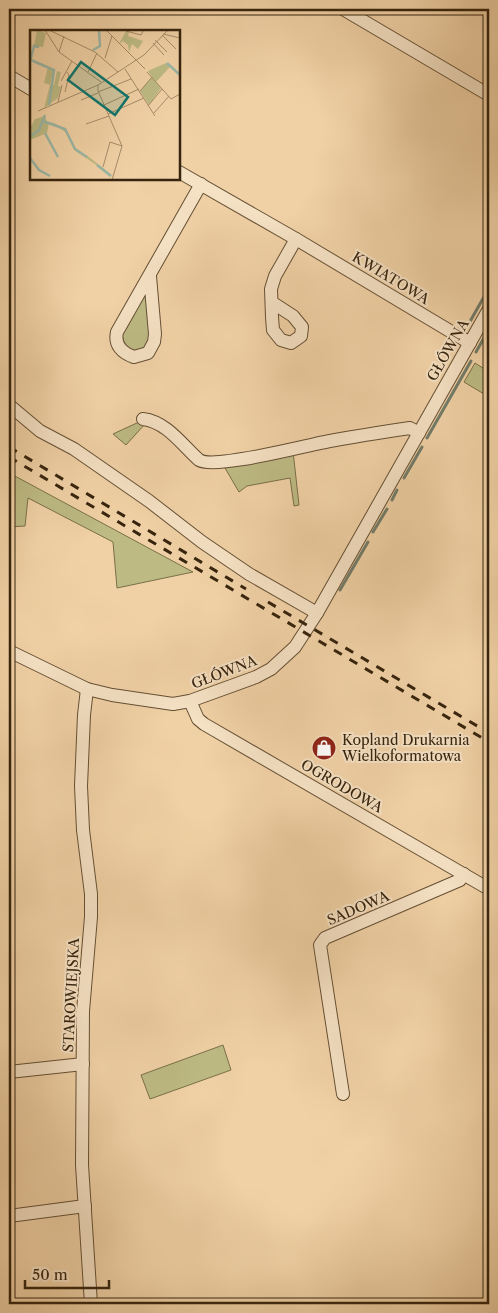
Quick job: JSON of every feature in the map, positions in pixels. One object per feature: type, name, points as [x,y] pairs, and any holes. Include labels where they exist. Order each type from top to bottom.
[{"type":"street","points":[[343,9],[489,95]]},
{"type":"street","points":[[9,76],[30,88]]},
{"type":"street","name":"KWIATOWA","points":[[180,173],[470,343]]},
{"type":"street","points":[[150,276],[154,342],[148,353],[134,357],[122,351],[116,337],[117,332],[201,184]]},
{"type":"street","points":[[272,302],[275,276],[296,239]]},
{"type":"street","name":"GŁÓWNA","points":[[9,650],[87,689],[167,704],[190,701],[256,677],[271,669],[294,647],[317,614],[489,309]]},
{"type":"street","points":[[9,405],[40,431],[74,449],[142,496],[202,542],[242,569],[317,614]]},
{"type":"street","points":[[143,419],[161,426],[179,440],[199,460],[210,464],[244,459],[332,440],[410,428],[419,433]]},
{"type":"street","name":"STAROWIEJSKA","points":[[87,689],[81,786],[83,830],[91,894],[91,917],[85,984],[82,1165],[91,1304]]},
{"type":"street","name":"OGRODOWA","points":[[190,701],[198,719],[204,724],[489,889]]},
{"type":"street","name":"SADOWA","points":[[343,1094],[320,945],[325,938],[460,880],[464,874]]},
{"type":"street","points":[[9,1072],[83,1064]]},
{"type":"street","points":[[9,1216],[85,1206]]},
{"type":"shaded area","points":[[142,296],[147,298],[151,335],[147,349],[132,353],[121,342],[122,330]]},
{"type":"shaded area","points":[[475,363],[489,372],[489,397],[464,382]]},
{"type":"shaded area","points":[[139,422],[145,424],[126,445],[113,434]]},
{"type":"shaded area","points":[[293,451],[299,505],[294,506],[290,478],[247,486],[239,492],[225,468]]},
{"type":"shaded area","points":[[13,475],[193,572],[117,588],[113,542],[28,498],[25,526],[9,527],[9,483]]},
{"type":"shaded area","points":[[223,1045],[231,1070],[150,1099],[141,1075]]},
{"type":"waterway","points":[[468,325],[489,288]]},
{"type":"waterway","points":[[476,352],[489,329]]},
{"type":"waterway","points":[[427,438],[471,361]]},
{"type":"waterway","points":[[404,478],[422,447]]},
{"type":"waterway","points":[[392,500],[397,490]]},
{"type":"waterway","points":[[373,532],[387,509]]},
{"type":"waterway","points":[[340,590],[368,542]]},
{"type":"railway","points":[[9,447],[246,589]]},
{"type":"railway","points":[[9,457],[489,742]]},
{"type":"railway","points":[[268,602],[489,733]]},
{"type":"place","name":"Kopland Drukarnia Wielkoformatowa","points":[[324,748]]}]
